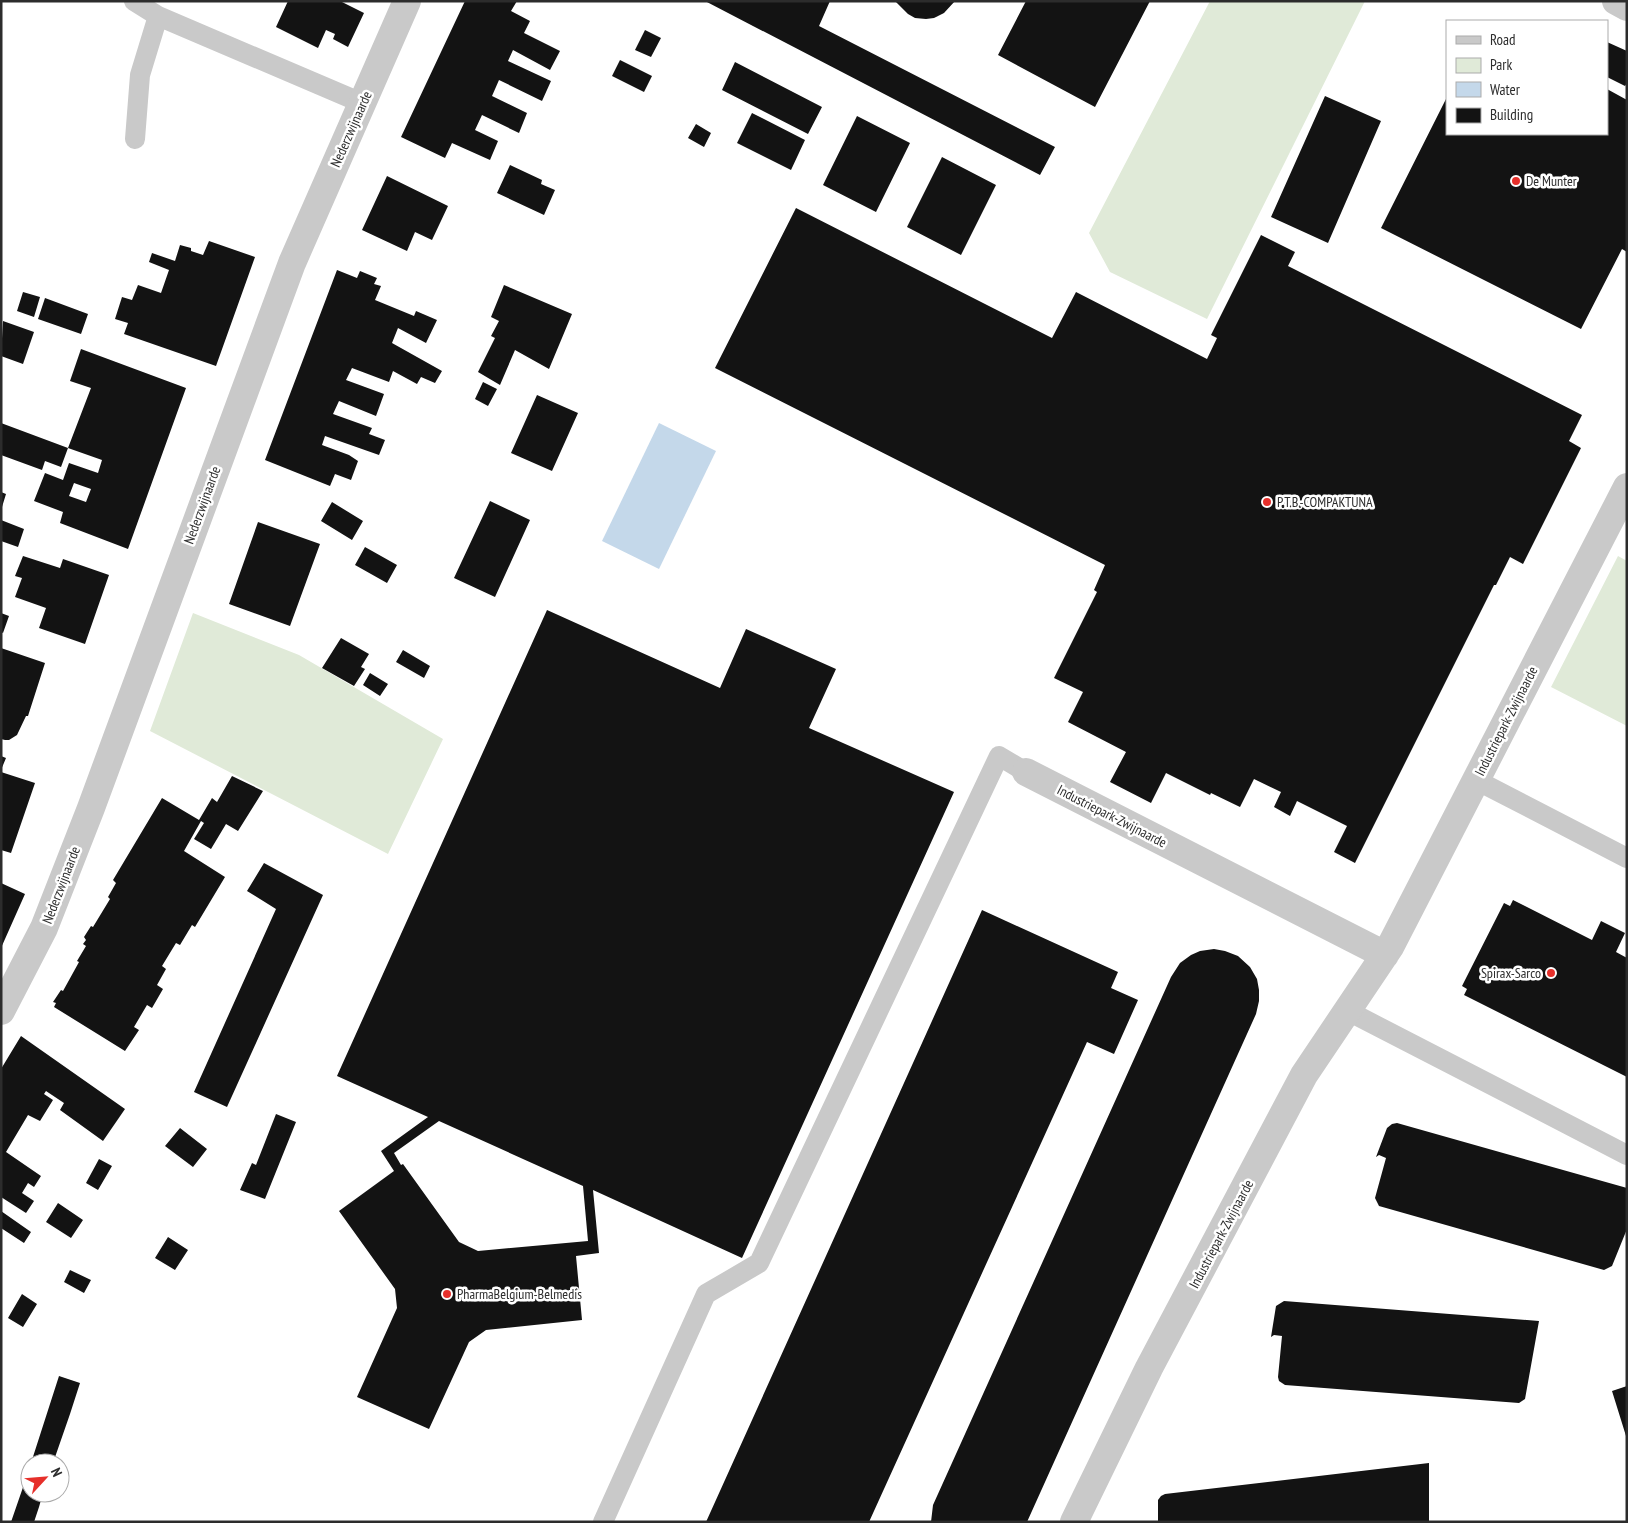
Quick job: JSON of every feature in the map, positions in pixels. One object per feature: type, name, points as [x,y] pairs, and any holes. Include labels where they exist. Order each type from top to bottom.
[{"type":"street","name":"Nederzwijnaarde","points":[[1,1011],[44,928],[91,808],[292,262],[407,1]]},
{"type":"street","points":[[1616,1],[1627,7]]},
{"type":"street","name":"Industriepark-Zwijnaarde","points":[[1074,1522],[1150,1368],[1300,1084],[1384,955],[1627,487]]},
{"type":"street","name":"Industriepark-Zwijnaarde","points":[[1026,772],[1384,955]]},
{"type":"lane","points":[[134,1],[158,16],[362,103]]},
{"type":"lane","points":[[135,139],[140,75],[158,16]]},
{"type":"lane","points":[[603,1522],[706,1294],[759,1263],[999,756],[1026,772]]},
{"type":"lane","points":[[1476,780],[1627,858]]},
{"type":"lane","points":[[1348,1010],[1627,1155]]},
{"type":"green space","points":[[1210,1],[1365,1],[1207,319],[1110,272],[1089,233]]},
{"type":"green space","points":[[1618,556],[1627,561],[1627,726],[1551,687]]},
{"type":"green space","points":[[193,613],[299,655],[443,739],[388,854],[150,731]]},
{"type":"water","points":[[659,423],[716,451],[659,569],[602,541]]},
{"type":"building","points":[[288,1],[340,1],[364,13],[348,47],[333,39],[335,34],[326,30],[318,48],[276,27]]},
{"type":"building","points":[[465,1],[517,1],[511,11],[530,21],[524,33],[560,51],[550,70],[513,50],[508,61],[551,81],[542,101],[499,80],[492,96],[527,113],[519,133],[482,115],[475,130],[498,141],[490,160],[452,143],[445,158],[401,137]]},
{"type":"building","points":[[705,1],[830,1],[819,26],[1055,147],[1040,175]]},
{"type":"building","points":[[895,1],[955,1],[944,13],[934,18],[926,19],[915,18],[908,14]]},
{"type":"building","points":[[1026,1],[1150,1],[1095,107],[998,55]]},
{"type":"building","points":[[645,30],[661,38],[651,57],[635,50]]},
{"type":"building","points":[[1608,42],[1627,51],[1627,83],[1625,86],[1608,78]]},
{"type":"building","points":[[620,60],[652,76],[644,92],[612,76]]},
{"type":"building","points":[[735,62],[822,107],[808,134],[722,90]]},
{"type":"building","name":"De Munter","points":[[1608,90],[1627,100],[1627,252],[1622,249],[1581,329],[1381,228],[1446,99],[1446,135],[1608,135]]},
{"type":"building","points":[[1325,96],[1381,121],[1328,243],[1271,217]]},
{"type":"building","points":[[752,113],[805,140],[791,170],[737,143]]},
{"type":"building","points":[[857,116],[910,143],[876,212],[823,185]]},
{"type":"building","points":[[696,124],[711,133],[704,147],[688,138]]},
{"type":"building","points":[[942,157],[996,185],[961,255],[907,227]]},
{"type":"building","points":[[510,165],[542,180],[541,184],[555,190],[544,215],[497,193]]},
{"type":"building","points":[[387,176],[448,206],[432,240],[415,232],[407,251],[362,230]]},
{"type":"building","name":"P.T.B.-COMPAKTUNA","points":[[796,208],[1052,338],[1076,292],[1207,359],[1217,338],[1211,335],[1261,235],[1295,252],[1288,266],[1582,415],[1569,441],[1581,448],[1523,564],[1510,557],[1496,585],[1494,585],[1355,863],[1334,852],[1347,826],[1297,801],[1290,816],[1274,807],[1281,792],[1254,779],[1240,807],[1211,793],[1210,795],[1166,773],[1151,803],[1110,782],[1126,752],[1068,722],[1083,692],[1054,678],[1097,592],[1094,590],[1105,565],[715,368]]},
{"type":"building","points":[[209,241],[255,257],[216,366],[124,334],[128,323],[115,319],[122,297],[132,300],[138,285],[161,293],[169,270],[149,262],[152,253],[175,261],[180,245],[191,248],[191,251],[203,255]]},
{"type":"building","points":[[337,270],[357,278],[360,271],[377,278],[374,284],[381,286],[375,300],[414,316],[416,311],[437,320],[426,343],[398,328],[392,343],[442,371],[435,383],[421,377],[417,384],[393,371],[389,382],[352,368],[346,380],[384,394],[376,416],[339,401],[333,414],[372,428],[369,434],[385,440],[379,455],[325,436],[322,445],[349,455],[358,461],[351,480],[335,474],[330,486],[265,460]]},
{"type":"building","points":[[504,285],[572,314],[549,369],[515,350],[500,385],[478,372],[495,338],[491,336],[499,321],[491,317]]},
{"type":"building","points":[[23,292],[40,297],[34,317],[17,311]]},
{"type":"building","points":[[45,298],[88,314],[81,334],[38,319]]},
{"type":"building","points":[[3,321],[34,332],[23,364],[1,356]]},
{"type":"building","points":[[81,349],[186,388],[128,549],[60,523],[63,512],[34,501],[45,473],[63,480],[69,463],[98,473],[102,460],[68,448],[91,388],[70,381]],"holes":[[[74,483],[91,489],[86,502],[69,496]]]},
{"type":"building","points":[[483,382],[497,389],[488,406],[475,399]]},
{"type":"building","points":[[537,395],[578,413],[552,471],[511,453]]},
{"type":"building","points":[[1,423],[68,448],[61,467],[45,461],[42,470],[1,455]]},
{"type":"building","points":[[1,492],[6,494],[2,507],[1,507]]},
{"type":"building","points":[[490,501],[530,520],[495,597],[454,578]]},
{"type":"building","points":[[332,502],[363,521],[352,540],[321,521]]},
{"type":"building","points":[[1,520],[24,529],[18,547],[1,541]]},
{"type":"building","points":[[258,522],[320,544],[290,626],[229,604]]},
{"type":"building","points":[[365,547],[397,565],[387,583],[355,565]]},
{"type":"building","points":[[23,556],[60,568],[63,559],[109,575],[85,644],[39,628],[46,608],[15,597],[22,578],[15,576]]},
{"type":"building","points":[[547,610],[720,688],[746,629],[836,669],[809,728],[954,792],[742,1258],[593,1190],[599,1253],[576,1256],[582,1320],[486,1330],[469,1342],[429,1429],[357,1397],[397,1308],[395,1289],[339,1211],[394,1171],[381,1151],[428,1117],[337,1076]],"holes":[[[439,1121],[583,1186],[588,1241],[478,1251],[459,1242],[394,1153]]]},
{"type":"building","points":[[1,613],[9,616],[3,633],[1,632]]},
{"type":"building","points":[[341,638],[369,654],[361,667],[365,669],[354,686],[322,668]]},
{"type":"building","points":[[1,648],[45,663],[28,716],[26,716],[17,735],[9,740],[1,739]]},
{"type":"building","points":[[403,650],[430,666],[424,678],[396,662]]},
{"type":"building","points":[[370,673],[388,684],[380,696],[363,685]]},
{"type":"building","points":[[1,756],[6,758],[1,770]]},
{"type":"building","points":[[1,772],[35,783],[11,853],[1,850]]},
{"type":"building","points":[[232,776],[263,791],[238,831],[226,824],[211,849],[194,839],[204,823],[201,821],[184,851],[225,877],[195,927],[192,925],[180,945],[176,943],[162,966],[166,969],[157,985],[163,989],[152,1008],[147,1005],[134,1027],[139,1030],[125,1051],[54,1007],[56,1003],[53,1002],[61,990],[63,991],[79,962],[77,961],[86,946],[83,944],[86,940],[84,937],[91,926],[93,927],[110,899],[108,897],[116,883],[113,880],[162,798],[199,820],[212,798],[217,802]]},
{"type":"building","points":[[264,863],[323,895],[227,1107],[194,1092],[276,909],[247,891]]},
{"type":"building","points":[[1,883],[25,894],[1,948]]},
{"type":"building","name":"Spirax-Sarco","points":[[1513,900],[1592,940],[1601,921],[1625,933],[1616,952],[1627,958],[1627,1077],[1464,995],[1467,989],[1462,986],[1504,903],[1510,906]]},
{"type":"building","points":[[982,910],[1118,972],[1111,988],[1138,1000],[1114,1054],[1087,1042],[869,1522],[706,1522]]},
{"type":"building","points":[[1214,949],[1238,956],[1250,967],[1257,979],[1259,990],[1256,1014],[1027,1522],[931,1522],[933,1505],[1171,977],[1180,963],[1191,955],[1200,951]]},
{"type":"building","points":[[21,1036],[125,1109],[103,1141],[60,1110],[64,1103],[46,1091],[44,1094],[53,1100],[40,1121],[28,1115],[6,1152],[41,1176],[34,1187],[28,1183],[22,1193],[34,1201],[26,1213],[1,1197],[1,1069]]},
{"type":"building","points":[[276,1114],[296,1122],[265,1199],[240,1190],[252,1163],[256,1165]]},
{"type":"building","points":[[1397,1123],[1627,1188],[1627,1229],[1612,1266],[1604,1270],[1379,1206],[1375,1198],[1386,1158],[1379,1155],[1376,1157],[1387,1128]]},
{"type":"building","points":[[180,1128],[207,1149],[193,1167],[165,1146]]},
{"type":"building","points":[[99,1159],[112,1166],[98,1190],[86,1183]]},
{"type":"building","points":[[58,1203],[83,1220],[71,1238],[46,1222]]},
{"type":"building","points":[[1,1211],[31,1232],[24,1243],[1,1228]]},
{"type":"building","points":[[168,1237],[188,1250],[175,1270],[155,1258]]},
{"type":"building","points":[[70,1270],[91,1280],[84,1293],[64,1282]]},
{"type":"building","points":[[22,1294],[37,1304],[23,1327],[8,1318]]},
{"type":"building","points":[[1284,1301],[1539,1321],[1525,1399],[1519,1403],[1285,1385],[1279,1381],[1278,1377],[1282,1336],[1274,1335],[1271,1337],[1276,1306]]},
{"type":"building","points":[[59,1376],[80,1383],[56,1453],[34,1453]]},
{"type":"building","points":[[1627,1386],[1627,1435],[1626,1436],[1612,1391]]},
{"type":"building","points":[[1429,1463],[1429,1522],[1158,1522],[1158,1500],[1165,1494]]},
{"type":"building","points":[[20,1496],[20,1503],[40,1503],[34,1522],[11,1522]]},
{"type":"place","name":"De Munter","points":[[1516,181]]},
{"type":"place","name":"P.T.B.-COMPAKTUNA","points":[[1267,502]]},
{"type":"place","name":"Spirax-Sarco","points":[[1551,973]]},
{"type":"place","name":"PharmaBelgium-Belmedis","points":[[447,1294]]}]
